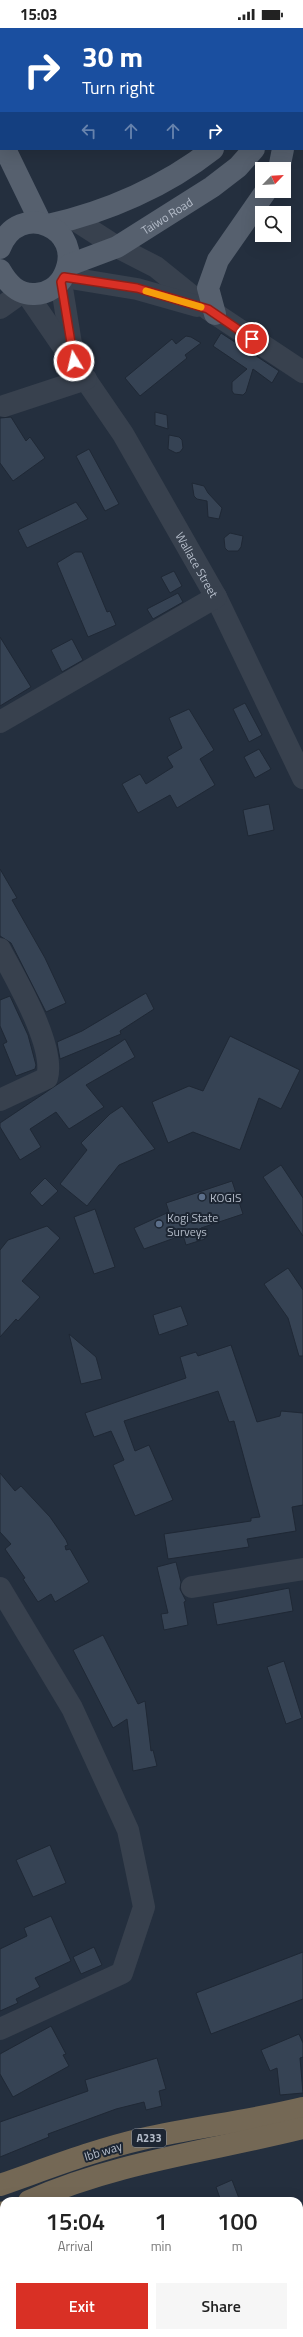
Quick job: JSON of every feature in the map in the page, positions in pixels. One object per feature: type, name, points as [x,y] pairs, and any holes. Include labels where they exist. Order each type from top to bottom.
[{"type":"highway","name":"Ibb way","points":[[0,2185],[54,2166],[141,2140],[262,2118],[303,2108]]},
{"type":"highway","name":"A233","points":[[38,2197],[61,2187],[147,2161],[303,2128]]},
{"type":"main road","points":[[6,150],[45,224],[57,231],[68,246],[64,275]]},
{"type":"main road","points":[[2,232],[22,224],[45,224],[75,220],[118,203],[187,169],[212,150]]},
{"type":"main road","name":"Taiwo Road","points":[[24,294],[46,292],[64,275],[117,247],[212,187],[238,166],[253,150]]},
{"type":"main road","points":[[280,162],[283,150]]},
{"type":"main road","points":[[211,311],[208,288],[218,260],[261,198]]},
{"type":"main road","points":[[0,270],[10,285],[24,294]]},
{"type":"street","points":[[75,220],[117,247],[156,268],[211,311],[303,372]]},
{"type":"street","points":[[4,406],[80,370],[64,275],[137,288],[211,311]]},
{"type":"street","points":[[0,308],[24,294]]},
{"type":"street","name":"Wallace Street","points":[[24,294],[80,370],[123,434],[216,597],[303,778]]},
{"type":"street","points":[[0,722],[216,597]]},
{"type":"street","points":[[0,949],[41,1032],[50,1069],[47,1078],[0,1100]]},
{"type":"street","points":[[192,1587],[303,1569]]},
{"type":"street","points":[[0,1588],[72,1708],[124,1823],[144,1907],[122,1973],[0,2029]]},
{"type":"building","points":[[221,333],[279,371],[272,383],[253,369],[246,392],[243,395],[234,394],[232,391],[232,382],[247,369],[213,346]]},
{"type":"building","points":[[186,336],[191,337],[201,343],[185,355],[187,358],[140,396],[125,378],[172,339],[176,344]]},
{"type":"building","points":[[155,412],[167,415],[168,429],[155,425]]},
{"type":"building","points":[[11,417],[26,441],[30,437],[45,458],[13,481],[0,463],[0,418]]},
{"type":"building","points":[[169,435],[179,437],[182,440],[183,448],[180,452],[176,453],[168,449]]},
{"type":"building","points":[[89,449],[119,504],[105,511],[76,456]]},
{"type":"building","points":[[192,483],[204,486],[208,493],[222,508],[219,519],[208,517],[207,501],[197,499],[194,496]]},
{"type":"building","points":[[76,502],[88,519],[27,548],[18,530]]},
{"type":"building","points":[[230,533],[243,536],[241,547],[238,551],[228,551],[225,548],[224,538]]},
{"type":"building","points":[[75,552],[82,552],[107,612],[110,611],[116,625],[88,637],[57,563]]},
{"type":"building","points":[[174,571],[182,586],[170,593],[161,577]]},
{"type":"building","points":[[178,593],[183,602],[153,619],[147,609]]},
{"type":"building","points":[[0,637],[31,687],[0,706]]},
{"type":"building","points":[[72,639],[83,660],[62,672],[51,650]]},
{"type":"building","points":[[245,703],[262,735],[249,742],[233,709]]},
{"type":"building","points":[[189,709],[214,750],[200,759],[215,785],[177,808],[170,795],[138,813],[122,784],[140,774],[146,784],[173,767],[167,757],[182,748],[169,718]]},
{"type":"building","points":[[259,749],[271,769],[255,778],[244,757]]},
{"type":"building","points":[[269,804],[274,830],[248,836],[243,810]]},
{"type":"building","points":[[0,869],[17,898],[12,900],[45,958],[66,1003],[46,1012],[11,943],[0,936]]},
{"type":"building","points":[[146,993],[154,1009],[120,1031],[121,1034],[60,1059],[57,1042],[82,1031]]},
{"type":"building","points":[[10,996],[28,1035],[36,1065],[35,1069],[16,1076],[3,1044],[7,1042],[0,1026],[0,1000]]},
{"type":"building","points":[[230,1036],[300,1070],[281,1109],[259,1098],[240,1150],[193,1132],[168,1143],[152,1102],[189,1086],[203,1091]]},
{"type":"building","points":[[125,1039],[135,1057],[86,1085],[104,1107],[69,1129],[56,1112],[30,1129],[41,1147],[20,1160],[0,1127],[0,1123]]},
{"type":"building","points":[[122,1106],[155,1149],[119,1165],[87,1206],[60,1184],[87,1150],[81,1143],[110,1114]]},
{"type":"building","points":[[281,1165],[303,1198],[303,1236],[263,1177]]},
{"type":"building","points":[[45,1178],[58,1191],[42,1206],[30,1193]]},
{"type":"building","points":[[232,1181],[243,1214],[201,1228],[205,1239],[186,1245],[183,1235],[144,1249],[134,1228],[169,1212],[166,1203]]},
{"type":"building","points":[[95,1209],[115,1267],[94,1274],[74,1217]]},
{"type":"building","points":[[47,1226],[60,1238],[22,1281],[40,1297],[18,1321],[16,1319],[0,1337],[0,1250],[8,1240]]},
{"type":"building","points":[[288,1268],[303,1290],[303,1356],[299,1356],[288,1318],[264,1284]]},
{"type":"building","points":[[181,1306],[188,1325],[159,1335],[153,1315]]},
{"type":"building","points":[[69,1334],[96,1357],[102,1379],[81,1384]]},
{"type":"building","points":[[231,1345],[257,1422],[280,1416],[281,1411],[303,1413],[303,1505],[292,1507],[296,1531],[247,1539],[249,1547],[168,1559],[164,1534],[251,1521],[251,1518],[260,1517],[234,1421],[229,1422],[218,1391],[124,1421],[135,1451],[149,1445],[173,1500],[135,1516],[113,1465],[124,1460],[111,1431],[94,1437],[85,1413],[186,1378],[180,1357],[196,1352],[198,1356]]},
{"type":"building","points":[[0,1473],[15,1491],[21,1486],[50,1517],[66,1540],[68,1545],[65,1546],[66,1550],[70,1549],[89,1582],[55,1602],[51,1594],[38,1602],[23,1579],[25,1578],[5,1549],[11,1544],[0,1532]]},
{"type":"building","points":[[176,1562],[181,1582],[180,1589],[186,1601],[184,1602],[188,1625],[164,1630],[161,1614],[168,1613],[157,1567]]},
{"type":"building","points":[[289,1588],[293,1611],[217,1625],[213,1603]]},
{"type":"building","points":[[103,1635],[138,1704],[145,1701],[151,1751],[153,1750],[157,1766],[133,1771],[127,1719],[113,1728],[73,1650]]},
{"type":"building","points":[[284,1661],[302,1718],[286,1724],[267,1667]]},
{"type":"building","points":[[50,1845],[66,1883],[33,1897],[16,1860]]},
{"type":"building","points":[[51,1916],[71,1961],[35,1978],[40,1987],[16,1999],[18,2003],[0,2011],[0,1949],[27,1936],[24,1928]]},
{"type":"building","points":[[94,1947],[102,1965],[81,1974],[73,1957]]},
{"type":"building","points":[[303,1952],[303,1999],[211,2034],[196,1993]]},
{"type":"building","points":[[51,2026],[66,2054],[63,2055],[69,2066],[13,2097],[0,2074],[0,2054]]},
{"type":"building","points":[[299,2034],[303,2043],[303,2057],[300,2058],[303,2093],[280,2095],[277,2068],[270,2071],[261,2050]]},
{"type":"building","points":[[157,2058],[166,2089],[159,2091],[162,2106],[146,2110],[144,2102],[116,2109],[48,2134],[49,2137],[0,2157],[0,2122],[88,2091],[85,2080]]},
{"type":"building","points":[[232,2180],[238,2197],[220,2197],[216,2187]]},
{"type":"slow traffic","points":[[146,291],[201,307]]},
{"type":"place","name":"KOGIS","points":[[202,1197]]},
{"type":"place","name":"Kogi State Surveys","points":[[159,1224]]},
{"type":"route","points":[[74,361],[61,282],[64,277],[137,288],[208,309],[252,339]]}]
